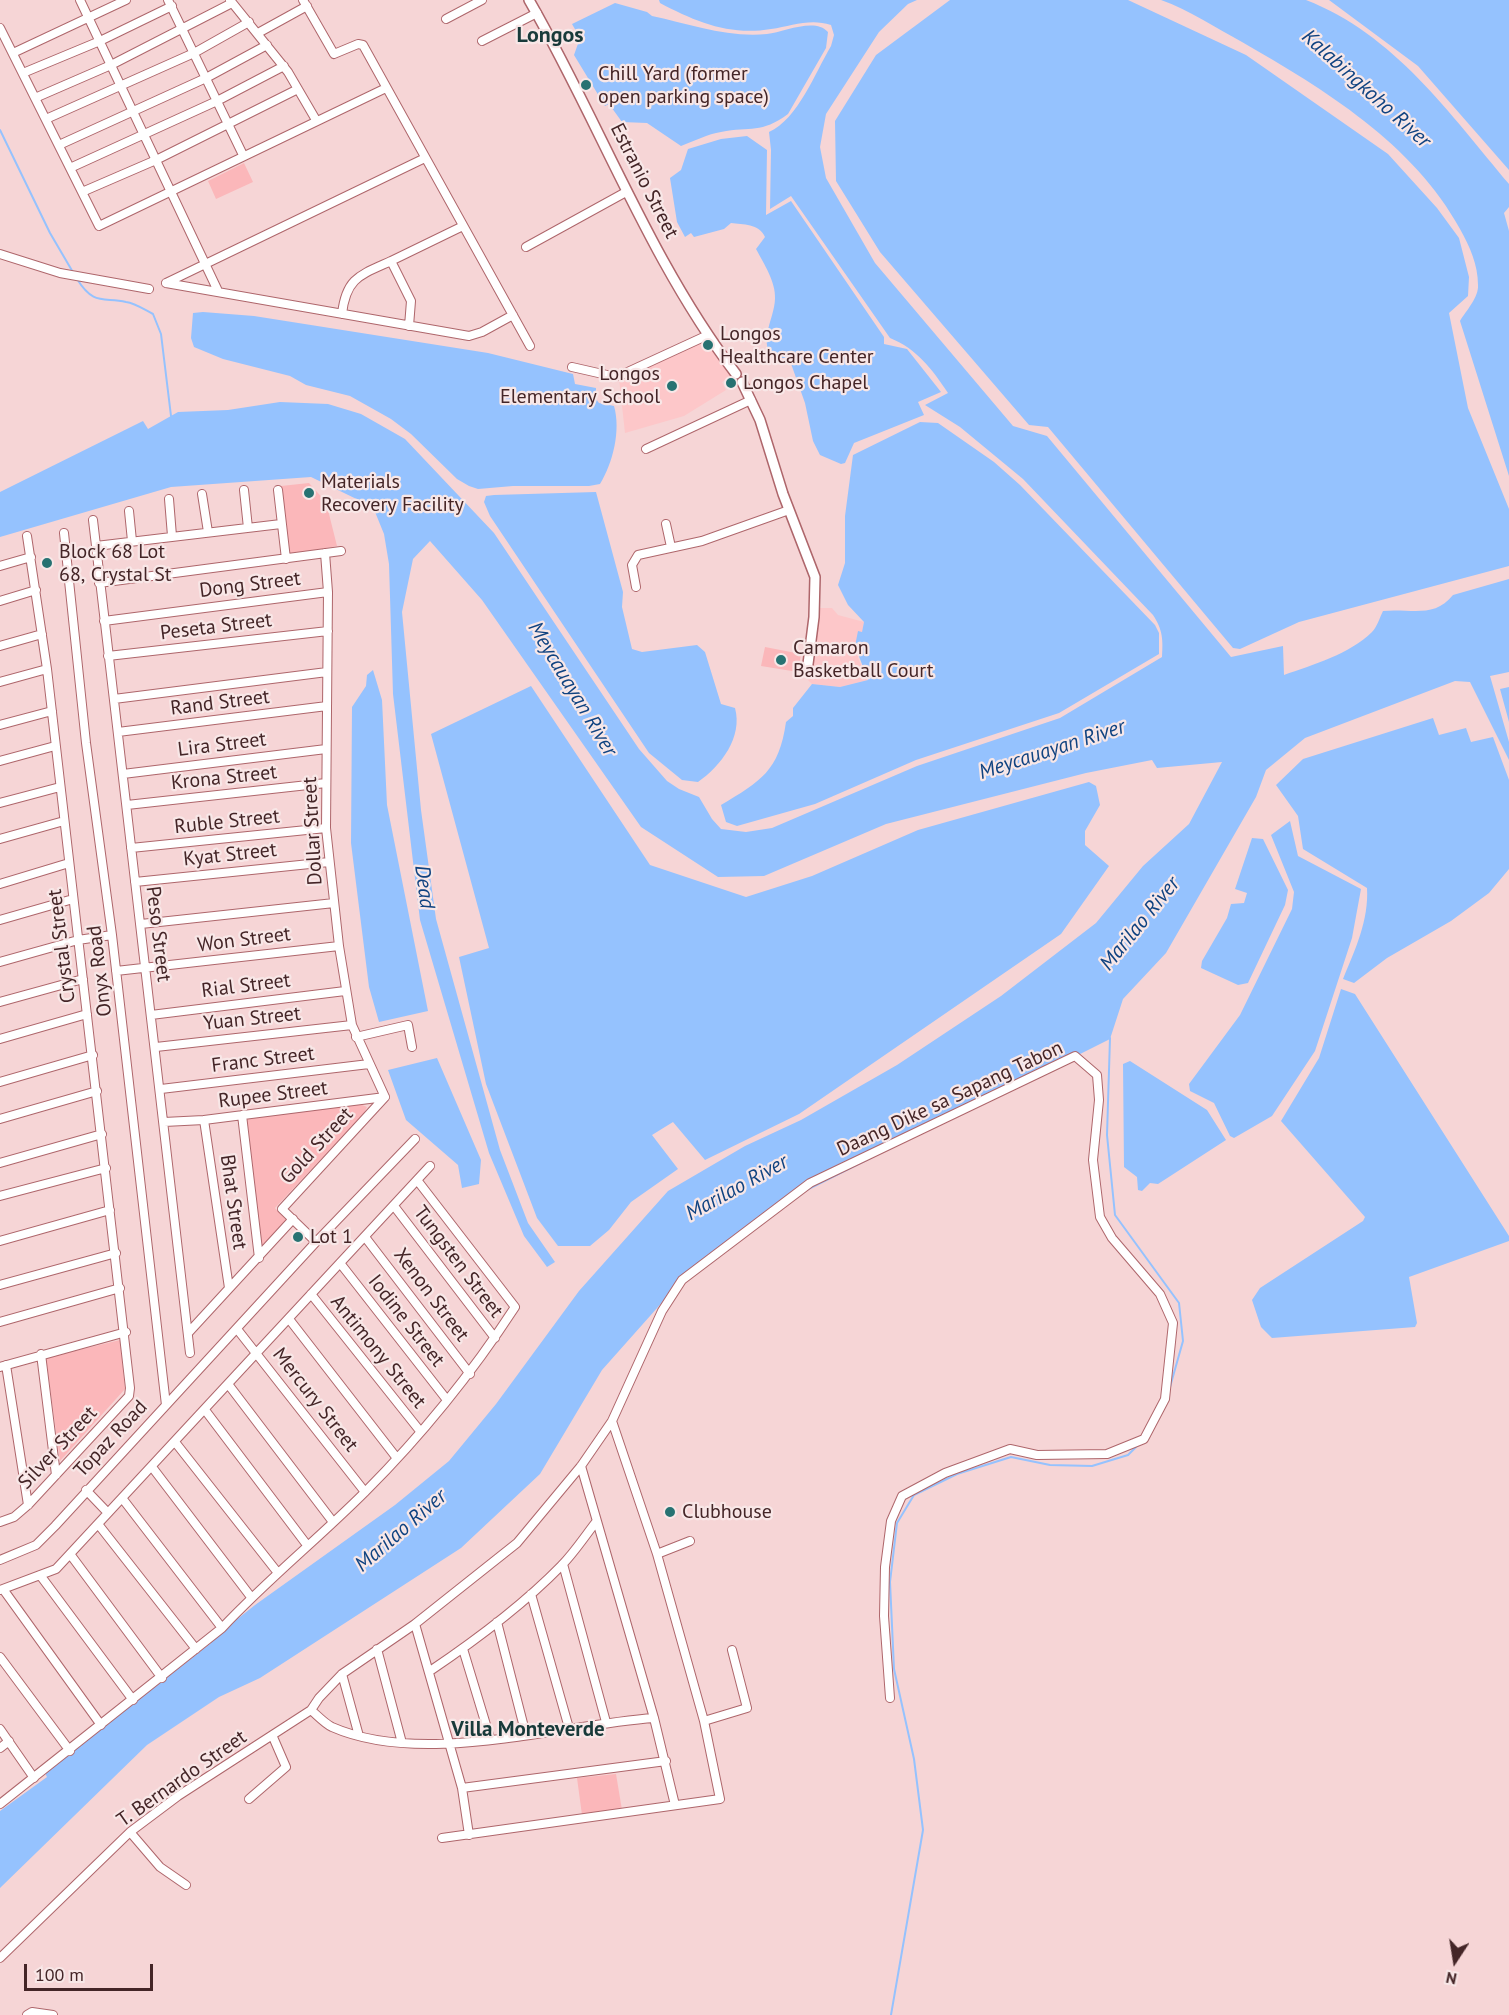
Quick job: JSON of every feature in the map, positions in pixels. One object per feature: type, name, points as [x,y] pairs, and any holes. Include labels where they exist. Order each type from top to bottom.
[{"type":"street","points":[[80,0],[218,291]]},
{"type":"street","points":[[13,53],[126,0]]},
{"type":"street","points":[[446,20],[482,0]]},
{"type":"street","name":"Estranio Street","points":[[529,0],[571,75],[626,192],[708,335],[739,378],[751,400],[815,577],[814,618],[807,664]]},
{"type":"street","points":[[35,98],[111,65],[182,30],[231,1],[284,66],[316,120]]},
{"type":"street","points":[[23,73],[100,41],[170,3],[243,155]]},
{"type":"street","points":[[258,33],[305,3],[334,54],[363,45],[530,346]]},
{"type":"street","points":[[482,41],[537,14]]},
{"type":"street","points":[[46,119],[194,53],[249,22]]},
{"type":"street","points":[[0,28],[99,226],[386,88]]},
{"type":"street","points":[[59,145],[206,78],[267,45]]},
{"type":"street","points":[[70,168],[217,101],[284,66]]},
{"type":"street","points":[[82,192],[156,160],[298,89]]},
{"type":"street","points":[[425,158],[166,283],[469,336],[482,332],[513,315]]},
{"type":"street","points":[[526,247],[626,192]]},
{"type":"street","points":[[342,314],[344,296],[354,280],[463,226]]},
{"type":"street","points":[[0,254],[60,273],[149,290]]},
{"type":"street","points":[[391,261],[408,290],[411,302],[409,326]]},
{"type":"street","points":[[572,367],[607,375],[619,375],[708,335]]},
{"type":"street","points":[[646,449],[751,400]]},
{"type":"street","points":[[244,490],[248,528]]},
{"type":"street","points":[[278,490],[286,559]]},
{"type":"street","points":[[202,494],[208,532]]},
{"type":"street","points":[[169,499],[172,536]]},
{"type":"street","points":[[636,587],[632,565],[635,557],[702,541],[789,510]]},
{"type":"street","points":[[129,511],[132,541]]},
{"type":"street","name":"Peso Street","points":[[93,520],[190,1353]]},
{"type":"street","points":[[96,546],[282,524]]},
{"type":"street","points":[[666,524],[671,548]]},
{"type":"street","name":"Onyx Road","points":[[64,533],[86,743],[112,935],[166,1405]]},
{"type":"street","name":"Crystal Street","points":[[27,536],[47,669],[126,1332],[130,1388]]},
{"type":"street","points":[[99,583],[341,551]]},
{"type":"street","name":"Dollar Street","points":[[325,553],[328,592],[326,828],[329,862],[345,991],[352,1025],[385,1097]]},
{"type":"street","points":[[0,566],[31,557]]},
{"type":"street","points":[[0,601],[36,590]]},
{"type":"street","name":"Dong Street","points":[[104,621],[328,592]]},
{"type":"street","name":"Peseta Street","points":[[108,656],[328,631]]},
{"type":"street","points":[[0,646],[42,634]]},
{"type":"street","points":[[0,682],[47,669]]},
{"type":"street","points":[[114,699],[327,672]]},
{"type":"street","name":"Rand Street","points":[[118,732],[327,706]]},
{"type":"street","points":[[0,725],[52,711]]},
{"type":"street","points":[[0,761],[55,746]]},
{"type":"street","name":"Lira Street","points":[[123,774],[326,749]]},
{"type":"street","name":"Krona Street","points":[[127,805],[326,783]]},
{"type":"street","points":[[0,803],[60,787]]},
{"type":"street","points":[[0,839],[64,821]]},
{"type":"street","name":"Ruble Street","points":[[131,848],[326,828]]},
{"type":"street","name":"Kyat Street","points":[[135,882],[329,862]]},
{"type":"street","points":[[0,884],[69,863]]},
{"type":"street","points":[[0,920],[73,899]]},
{"type":"street","points":[[141,924],[334,903]]},
{"type":"street","points":[[0,962],[78,940],[112,935]]},
{"type":"street","name":"Won Street","points":[[116,971],[339,946]]},
{"type":"street","points":[[0,1002],[83,979]]},
{"type":"street","name":"Rial Street","points":[[151,1014],[345,991]]},
{"type":"street","points":[[0,1039],[87,1014]]},
{"type":"street","name":"Yuan Street","points":[[156,1047],[352,1025]]},
{"type":"street","points":[[356,1037],[408,1025],[412,1047]]},
{"type":"street","points":[[0,1082],[93,1056]]},
{"type":"street","name":"Daang Dike sa Sapang Tabon","points":[[645,1350],[662,1311],[682,1280],[810,1183],[1075,1056],[1097,1075],[1099,1100],[1093,1160],[1100,1217],[1112,1238],[1160,1294],[1173,1323],[1165,1399],[1144,1439],[1107,1454],[1037,1455],[1010,1449],[945,1473],[902,1496],[891,1521],[885,1568],[884,1616],[890,1698]]},
{"type":"street","name":"Franc Street","points":[[161,1089],[369,1064]]},
{"type":"street","points":[[0,1119],[97,1091]]},
{"type":"street","name":"Rupee Street","points":[[164,1122],[204,1120],[385,1097]]},
{"type":"street","name":"Gold Street","points":[[293,1219],[282,1209],[385,1097]]},
{"type":"street","points":[[242,1115],[259,1258]]},
{"type":"street","name":"Bhat Street","points":[[204,1120],[229,1288]]},
{"type":"street","points":[[0,1163],[102,1134]]},
{"type":"street","points":[[237,1329],[316,1242],[415,1140]]},
{"type":"street","points":[[101,1725],[2,1590],[56,1569],[430,1166]]},
{"type":"street","points":[[0,1196],[106,1168]]},
{"type":"street","points":[[0,1804],[70,1751],[222,1628],[251,1597],[365,1492],[470,1374],[495,1338],[515,1307],[417,1180]]},
{"type":"street","name":"Tungsten Street","points":[[394,1206],[495,1338]]},
{"type":"street","points":[[0,1241],[110,1210]]},
{"type":"street","points":[[189,1332],[293,1219],[316,1242]]},
{"type":"street","name":"Xenon Street","points":[[365,1237],[470,1374]]},
{"type":"street","points":[[0,1285],[116,1253]]},
{"type":"street","name":"Iodine Street","points":[[340,1263],[447,1400]]},
{"type":"street","points":[[0,1322],[120,1288]]},
{"type":"street","name":"Antimony Street","points":[[311,1294],[420,1431]]},
{"type":"street","points":[[289,1319],[396,1457]]},
{"type":"street","name":"Topaz Road","points":[[0,1560],[36,1545],[237,1329]]},
{"type":"street","name":"Mercury Street","points":[[237,1329],[365,1492]]},
{"type":"street","points":[[28,1505],[3,1366],[126,1332]]},
{"type":"street","name":"T. Bernardo Street","points":[[0,1958],[130,1832],[220,1768],[273,1737],[311,1710],[318,1698],[342,1674],[415,1624],[517,1543],[581,1466],[612,1421],[645,1350]]},
{"type":"street","points":[[41,1354],[56,1475]]},
{"type":"street","points":[[228,1384],[333,1522]]},
{"type":"street","name":"Silver Street","points":[[0,1522],[14,1517],[28,1505],[129,1396],[130,1388]]},
{"type":"street","points":[[205,1410],[307,1545]]},
{"type":"street","points":[[442,1838],[675,1805],[717,1802],[721,1796],[704,1721],[657,1554],[612,1421]]},
{"type":"street","points":[[175,1442],[278,1573]]},
{"type":"street","points":[[581,1466],[666,1761],[675,1805]]},
{"type":"street","points":[[152,1467],[251,1597]]},
{"type":"street","points":[[86,1490],[108,1513]]},
{"type":"street","points":[[122,1498],[222,1628]]},
{"type":"street","points":[[430,1671],[464,1649],[531,1594],[563,1564],[596,1522]]},
{"type":"street","points":[[98,1524],[196,1649]]},
{"type":"street","points":[[657,1554],[690,1542]]},
{"type":"street","points":[[70,1554],[162,1678]]},
{"type":"street","points":[[563,1564],[606,1722]]},
{"type":"street","points":[[40,1575],[133,1700]]},
{"type":"street","points":[[531,1594],[569,1728]]},
{"type":"street","points":[[497,1622],[526,1735]]},
{"type":"street","points":[[415,1624],[462,1788],[469,1835]]},
{"type":"street","points":[[377,1649],[402,1743]]},
{"type":"street","points":[[464,1649],[490,1738]]},
{"type":"street","points":[[704,1721],[747,1708],[732,1650]]},
{"type":"street","points":[[0,1657],[70,1751]]},
{"type":"street","points":[[342,1674],[359,1736]]},
{"type":"street","points":[[311,1710],[330,1725],[359,1736],[402,1743],[449,1743],[526,1735],[606,1722],[654,1718]]},
{"type":"street","points":[[0,1729],[34,1778]]},
{"type":"street","points":[[249,1799],[286,1767],[273,1737]]},
{"type":"street","points":[[0,1748],[9,1741]]},
{"type":"street","points":[[462,1788],[666,1761]]},
{"type":"street","points":[[130,1832],[160,1867],[186,1885]]},
{"type":"street","points":[[27,2015],[32,2012],[53,2015]]},
{"type":"shaded area","points":[[244,163],[253,182],[216,199],[208,181]]},
{"type":"shaded area","name":"Longos Elementary School","points":[[706,337],[734,375],[722,382],[726,390],[684,416],[625,433],[619,378]]},
{"type":"shaded area","points":[[309,483],[326,502],[337,546],[289,555],[281,486]]},
{"type":"shaded area","points":[[820,608],[832,608],[838,615],[864,622],[858,658],[868,680],[840,687],[812,684],[806,678],[815,647]]},
{"type":"shaded area","name":"Camaron Basketball Court","points":[[765,647],[801,654],[798,672],[761,666]]},
{"type":"shaded area","points":[[360,1104],[367,1107],[364,1113],[275,1208],[286,1220],[262,1247],[247,1118]]},
{"type":"shaded area","points":[[120,1340],[125,1389],[60,1461],[46,1358]]},
{"type":"shaded area","points":[[616,1774],[622,1810],[582,1815],[577,1778]]},
{"type":"water","points":[[659,0],[917,0],[908,4],[879,32],[826,114],[820,147],[826,178],[875,263],[1013,426],[1047,436],[1231,657],[1283,646],[1284,675],[1353,647],[1374,630],[1383,611],[1430,610],[1446,602],[1453,595],[1509,579],[1509,672],[1490,676],[1509,742],[1509,760],[1470,682],[1455,681],[1305,738],[1266,770],[1256,797],[1166,953],[1123,999],[1110,1039],[779,1205],[682,1280],[602,1370],[540,1474],[461,1548],[260,1678],[219,1697],[147,1745],[0,1888],[0,1811],[47,1777],[45,1773],[211,1643],[211,1640],[255,1605],[395,1505],[449,1461],[496,1404],[579,1291],[668,1191],[745,1146],[801,1120],[897,1065],[1001,996],[1096,923],[1143,866],[1189,824],[1222,762],[1157,768],[1152,760],[1086,773],[886,824],[764,876],[718,877],[641,827],[482,600],[430,541],[413,559],[402,612],[421,810],[436,919],[500,1150],[528,1223],[555,1262],[547,1267],[524,1236],[489,1153],[420,920],[393,694],[389,564],[384,534],[373,507],[311,477],[171,487],[0,537],[0,492],[143,421],[148,429],[178,412],[228,410],[280,402],[328,404],[361,414],[405,439],[494,533],[639,749],[667,781],[699,797],[721,829],[746,832],[772,828],[917,766],[1060,718],[1162,657],[1162,635],[1153,615],[1023,479],[960,427],[925,405],[948,393],[916,354],[890,338],[791,196],[770,209],[769,132],[789,117],[805,94],[831,46],[834,35],[831,25],[808,22],[756,31],[727,29],[687,16],[660,3]]},
{"type":"water","points":[[950,0],[1128,0],[1246,55],[1388,154],[1437,208],[1459,238],[1469,277],[1468,296],[1449,313],[1468,408],[1509,509],[1509,566],[1299,622],[1240,649],[1233,648],[1048,427],[1029,425],[880,252],[836,181],[835,121],[876,55]]},
{"type":"water","name":"Kalabingkoho River","points":[[1161,0],[1306,0],[1338,15],[1367,33],[1418,78],[1509,184],[1509,207],[1504,213],[1509,231],[1509,476],[1460,321],[1478,290],[1475,263],[1464,236],[1441,198],[1392,145],[1335,99],[1242,42],[1192,14]]},
{"type":"water","points":[[1329,0],[1509,0],[1509,170],[1418,66]]},
{"type":"water","points":[[615,3],[647,12],[652,16],[738,34],[767,34],[815,26],[828,32],[826,48],[788,114],[763,127],[716,133],[681,146],[647,123],[622,122],[609,104],[605,106],[574,55],[580,38],[572,24]]},
{"type":"water","points":[[747,136],[767,150],[766,215],[791,201],[884,337],[884,344],[907,349],[941,392],[918,402],[924,415],[854,443],[845,463],[841,464],[820,455],[813,441],[805,403],[789,358],[772,358],[768,351],[767,336],[775,293],[769,273],[756,249],[765,237],[762,232],[755,227],[731,223],[724,229],[694,237],[691,233],[685,237],[677,222],[670,178],[681,170],[688,149],[721,139]]},
{"type":"water","points":[[193,313],[254,316],[488,353],[573,374],[575,384],[596,388],[596,399],[599,403],[614,406],[617,425],[609,466],[600,484],[589,486],[513,486],[478,489],[469,486],[457,479],[411,434],[391,419],[350,396],[306,385],[290,376],[223,359],[194,347],[191,338]]},
{"type":"water","points":[[920,422],[938,423],[994,462],[1020,485],[1155,625],[1159,633],[1159,654],[1059,713],[916,760],[815,804],[737,826],[726,822],[721,805],[747,789],[766,773],[779,752],[786,722],[793,716],[793,708],[812,684],[840,687],[868,680],[855,646],[858,631],[862,632],[864,622],[848,605],[838,585],[845,563],[845,516],[853,455]]},
{"type":"water","points":[[596,492],[623,592],[622,607],[632,649],[642,652],[697,645],[705,652],[721,704],[735,708],[736,730],[728,750],[715,768],[698,782],[682,780],[649,753],[490,516],[484,502],[486,496],[494,495]]},
{"type":"water","points":[[373,670],[382,700],[387,805],[428,1011],[379,1022],[369,987],[351,843],[352,707],[366,686],[367,675]]},
{"type":"water","points":[[531,686],[650,865],[746,897],[812,876],[918,830],[1089,782],[1096,786],[1100,805],[1085,831],[1085,845],[1109,866],[1061,934],[799,1114],[705,1160],[673,1122],[652,1135],[678,1169],[631,1202],[609,1230],[590,1246],[558,1246],[537,1218],[486,1084],[459,957],[489,948],[431,734]]},
{"type":"water","points":[[1509,687],[1509,722],[1500,689]]},
{"type":"water","points":[[1433,718],[1439,735],[1466,728],[1471,742],[1493,737],[1509,780],[1509,869],[1489,893],[1451,921],[1387,958],[1354,983],[1343,979],[1366,912],[1367,888],[1303,849],[1298,816],[1276,785],[1303,759]]},
{"type":"water","points":[[1290,821],[1298,856],[1361,889],[1352,938],[1315,1051],[1272,1116],[1234,1138],[1230,1136],[1214,1103],[1190,1091],[1189,1084],[1240,1015],[1292,909],[1294,892],[1271,835]]},
{"type":"water","points":[[1252,838],[1263,839],[1288,890],[1285,905],[1248,983],[1238,985],[1201,968],[1202,961],[1227,918],[1231,904],[1244,903],[1247,893],[1235,889]]},
{"type":"water","points":[[1341,989],[1355,994],[1509,1236],[1509,1241],[1409,1277],[1417,1323],[1415,1327],[1272,1338],[1261,1327],[1252,1300],[1260,1288],[1363,1221],[1365,1217],[1281,1121],[1319,1058]]},
{"type":"water","points":[[437,1058],[481,1160],[479,1184],[462,1188],[458,1165],[406,1120],[388,1070]]},
{"type":"water","points":[[1130,1061],[1207,1110],[1226,1140],[1158,1184],[1150,1183],[1142,1191],[1138,1190],[1137,1177],[1124,1167],[1123,1064]]},
{"type":"waterway","points":[[0,130],[50,233],[74,274]]},
{"type":"waterway","points":[[77,279],[83,288],[94,297],[136,305],[153,314],[161,334],[171,416]]},
{"type":"waterway","points":[[1110,1038],[1107,1135],[1115,1215],[1179,1303],[1183,1341],[1170,1387]]},
{"type":"waterway","points":[[891,2015],[923,1830],[914,1759],[894,1669],[890,1582],[897,1523],[914,1495],[957,1474],[1011,1457],[1050,1465],[1092,1466],[1128,1455],[1139,1444]]},
{"type":"place","name":"Chill Yard (former open parking space)","points":[[586,85]]},
{"type":"place","name":"Longos Healthcare Center","points":[[708,345]]},
{"type":"place","name":"Longos Chapel","points":[[731,383]]},
{"type":"place","name":"Longos Elementary School","points":[[672,386]]},
{"type":"place","name":"Materials Recovery Facility","points":[[309,493]]},
{"type":"place","name":"Block 68 Lot 68, Crystal St","points":[[47,563]]},
{"type":"place","name":"Camaron Basketball Court","points":[[781,660]]},
{"type":"place","name":"Lot 1","points":[[298,1237]]},
{"type":"place","name":"Clubhouse","points":[[670,1512]]},
{"type":"district","name":"Longos","points":[[550,36]]},
{"type":"district","name":"Villa Monteverde","points":[[528,1730]]},
{"type":"water label","name":"Meycauayan River","points":[[572,689]]},
{"type":"water label","name":"Meycauayan River","points":[[1052,750]]},
{"type":"water label","name":"Dead","points":[[424,887]]},
{"type":"water label","name":"Marilao River","points":[[1140,924]]},
{"type":"water label","name":"Marilao River","points":[[737,1188]]},
{"type":"water label","name":"Marilao River","points":[[401,1531]]}]
